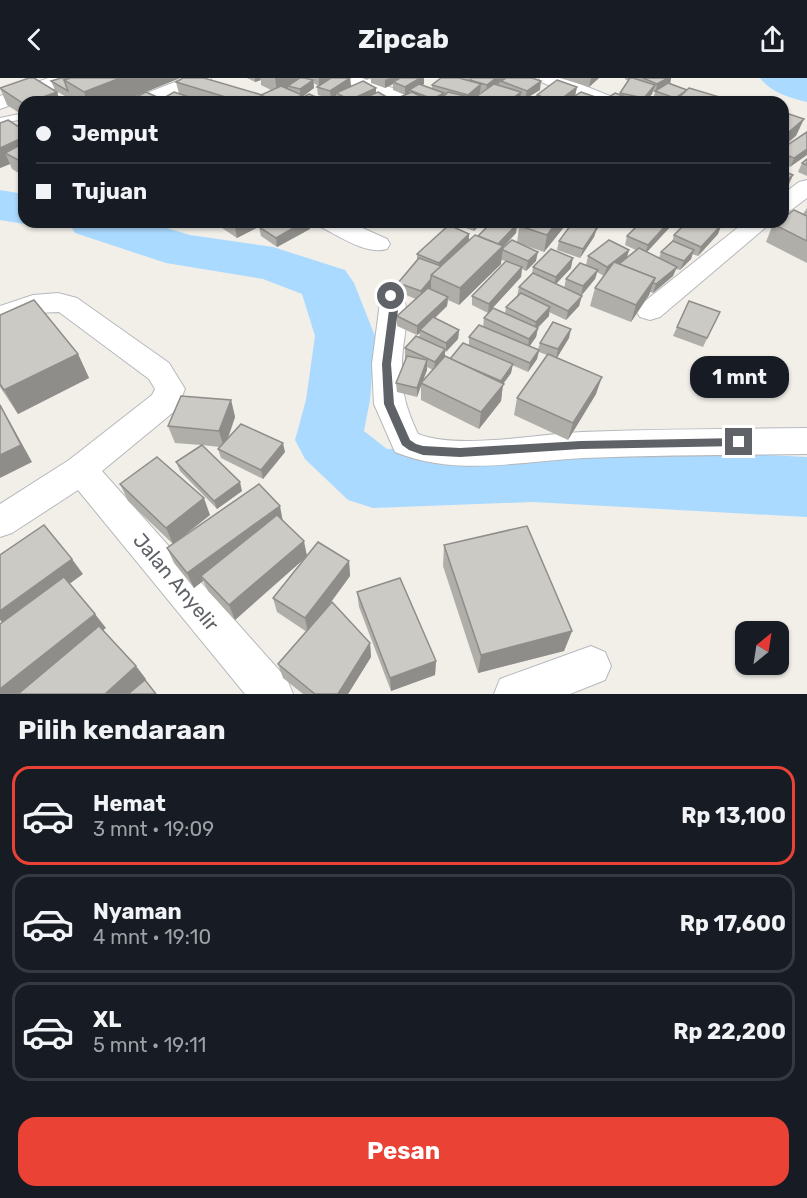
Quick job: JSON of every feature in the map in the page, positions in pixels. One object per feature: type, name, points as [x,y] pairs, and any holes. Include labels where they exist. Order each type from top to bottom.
[{"type":"street","points":[[18,96],[65,78]]},
{"type":"street","points":[[156,96],[202,78]]},
{"type":"street","points":[[350,78],[396,96]]},
{"type":"street","points":[[548,78],[593,96]]},
{"type":"street","points":[[0,103],[18,96]]},
{"type":"street","points":[[0,108],[14,119]]},
{"type":"street","points":[[789,198],[802,182]]},
{"type":"street","points":[[342,228],[378,244]]},
{"type":"street","points":[[650,311],[752,228]]},
{"type":"street","points":[[391,296],[393,310],[387,364],[389,404],[406,442],[423,450],[460,452],[581,445],[807,441]]},
{"type":"street","points":[[0,522],[81,470],[165,402],[170,389],[159,371],[67,304],[47,301],[8,308]]},
{"type":"street","name":"Jalan Anyelir","points":[[81,470],[272,694]]},
{"type":"street","points":[[515,694],[591,666]]},
{"type":"building","points":[[34,78],[57,92],[46,96],[18,96],[18,100],[0,88]]},
{"type":"building","points":[[71,78],[64,80],[68,91],[51,81]]},
{"type":"building","points":[[120,78],[84,92],[64,80]]},
{"type":"building","points":[[183,78],[204,78],[262,95],[222,96],[176,82]]},
{"type":"building","points":[[300,78],[313,80],[300,89],[288,86]]},
{"type":"building","points":[[331,78],[350,78],[330,91],[317,87]]},
{"type":"building","points":[[400,78],[420,78],[405,87],[393,82]]},
{"type":"building","points":[[441,78],[459,78],[481,84],[468,95],[432,85]]},
{"type":"building","points":[[472,78],[496,78],[487,85],[470,80]]},
{"type":"building","points":[[506,78],[532,78],[541,81],[527,91],[501,81]]},
{"type":"building","points":[[630,78],[655,85],[646,96],[620,93]]},
{"type":"building","points":[[643,78],[668,78],[657,84]]},
{"type":"building","points":[[557,80],[577,87],[565,96],[537,95]]},
{"type":"building","points":[[363,81],[376,88],[359,96],[342,96],[336,93]]},
{"type":"building","points":[[668,83],[687,90],[678,96],[669,96],[655,91]]},
{"type":"building","points":[[419,84],[444,93],[438,96],[425,96],[409,90]]},
{"type":"building","points":[[494,84],[521,92],[516,96],[477,96]]},
{"type":"building","points":[[281,86],[302,95],[263,96],[261,95]]},
{"type":"building","points":[[689,88],[716,96],[680,96]]},
{"type":"building","points":[[146,92],[155,96],[138,96]]},
{"type":"building","points":[[174,92],[186,96],[167,96]]},
{"type":"building","points":[[378,92],[385,96],[369,96]]},
{"type":"building","points":[[412,92],[420,96],[402,96]]},
{"type":"building","points":[[448,92],[465,96],[444,96]]},
{"type":"building","points":[[581,92],[592,96],[575,96]]},
{"type":"building","points":[[789,114],[804,119],[789,132]]},
{"type":"building","points":[[8,120],[18,126],[18,140],[0,148],[0,123]]},
{"type":"building","points":[[807,132],[807,149],[794,158],[789,156],[789,144]]},
{"type":"building","points":[[18,146],[18,160],[5,153]]},
{"type":"building","points":[[794,210],[807,216],[807,241],[781,228],[789,228],[789,214]]},
{"type":"building","points":[[261,228],[294,228],[276,238]]},
{"type":"building","points":[[446,228],[456,228],[469,234],[439,263],[417,254]]},
{"type":"building","points":[[486,228],[513,228],[498,244],[478,236]]},
{"type":"building","points":[[526,228],[552,228],[547,235]]},
{"type":"building","points":[[569,228],[597,228],[583,249],[559,241]]},
{"type":"building","points":[[635,228],[664,228],[648,245],[627,236]]},
{"type":"building","points":[[681,228],[718,228],[701,247],[674,235]]},
{"type":"building","points":[[475,235],[503,246],[460,288],[431,275]]},
{"type":"building","points":[[512,240],[538,252],[528,261],[503,250]]},
{"type":"building","points":[[609,240],[629,250],[607,267],[588,256]]},
{"type":"building","points":[[673,241],[694,250],[684,261],[661,252]]},
{"type":"building","points":[[639,248],[677,267],[656,284],[653,283],[655,278],[619,264]]},
{"type":"building","points":[[551,249],[573,258],[556,277],[533,267]]},
{"type":"building","points":[[419,258],[441,266],[431,275],[431,279],[421,291],[398,283]]},
{"type":"building","points":[[506,261],[522,267],[489,304],[472,296]]},
{"type":"building","points":[[614,262],[655,278],[636,305],[595,288]]},
{"type":"building","points":[[580,263],[598,270],[583,286],[566,279]]},
{"type":"building","points":[[533,273],[582,296],[568,311],[519,287]]},
{"type":"building","points":[[428,288],[448,297],[417,326],[397,316]]},
{"type":"building","points":[[521,293],[550,307],[536,322],[506,307]]},
{"type":"building","points":[[34,300],[78,354],[4,390],[0,384],[0,315]]},
{"type":"building","points":[[689,301],[720,312],[707,338],[677,327]]},
{"type":"building","points":[[493,308],[538,328],[529,339],[484,318]]},
{"type":"building","points":[[433,317],[459,330],[446,343],[420,330]]},
{"type":"building","points":[[553,322],[571,329],[558,349],[540,343]]},
{"type":"building","points":[[479,325],[539,350],[530,363],[469,337]]},
{"type":"building","points":[[416,336],[445,349],[435,362],[405,348]]},
{"type":"building","points":[[463,343],[513,364],[501,381],[450,359]]},
{"type":"building","points":[[548,354],[602,377],[573,423],[517,398]]},
{"type":"building","points":[[407,356],[427,360],[417,388],[396,383]]},
{"type":"building","points":[[445,356],[504,384],[481,412],[421,383]]},
{"type":"building","points":[[181,396],[231,400],[219,431],[168,426]]},
{"type":"building","points":[[0,405],[21,445],[0,455]]},
{"type":"building","points":[[241,424],[283,443],[261,470],[218,449]]},
{"type":"building","points":[[202,445],[240,482],[214,501],[176,462]]},
{"type":"building","points":[[157,457],[204,498],[166,528],[120,484]]},
{"type":"building","points":[[259,484],[280,506],[187,573],[167,548]]},
{"type":"building","points":[[277,515],[304,541],[229,605],[201,576]]},
{"type":"building","points":[[44,525],[72,559],[0,611],[0,555]]},
{"type":"building","points":[[527,526],[572,631],[481,655],[444,545]]},
{"type":"building","points":[[318,542],[349,561],[305,618],[273,598]]},
{"type":"building","points":[[64,577],[95,614],[0,689],[0,624]]},
{"type":"building","points":[[400,578],[436,661],[390,678],[357,592]]},
{"type":"building","points":[[332,602],[370,643],[338,694],[315,694],[278,664]]},
{"type":"building","points":[[99,626],[136,666],[105,694],[18,694]]},
{"type":"building","points":[[145,680],[156,694],[128,694]]},
{"type":"waterway","points":[[780,78],[807,90]]},
{"type":"waterway","points":[[0,205],[18,208]]},
{"type":"waterway","points":[[112,228],[185,251],[273,264],[326,283],[345,336],[338,400],[329,440],[373,479],[533,473],[807,487]]},
{"type":"route","points":[[391,296],[393,310],[387,364],[389,404],[406,442],[412,447],[423,450],[460,452],[581,445],[739,442]]}]
